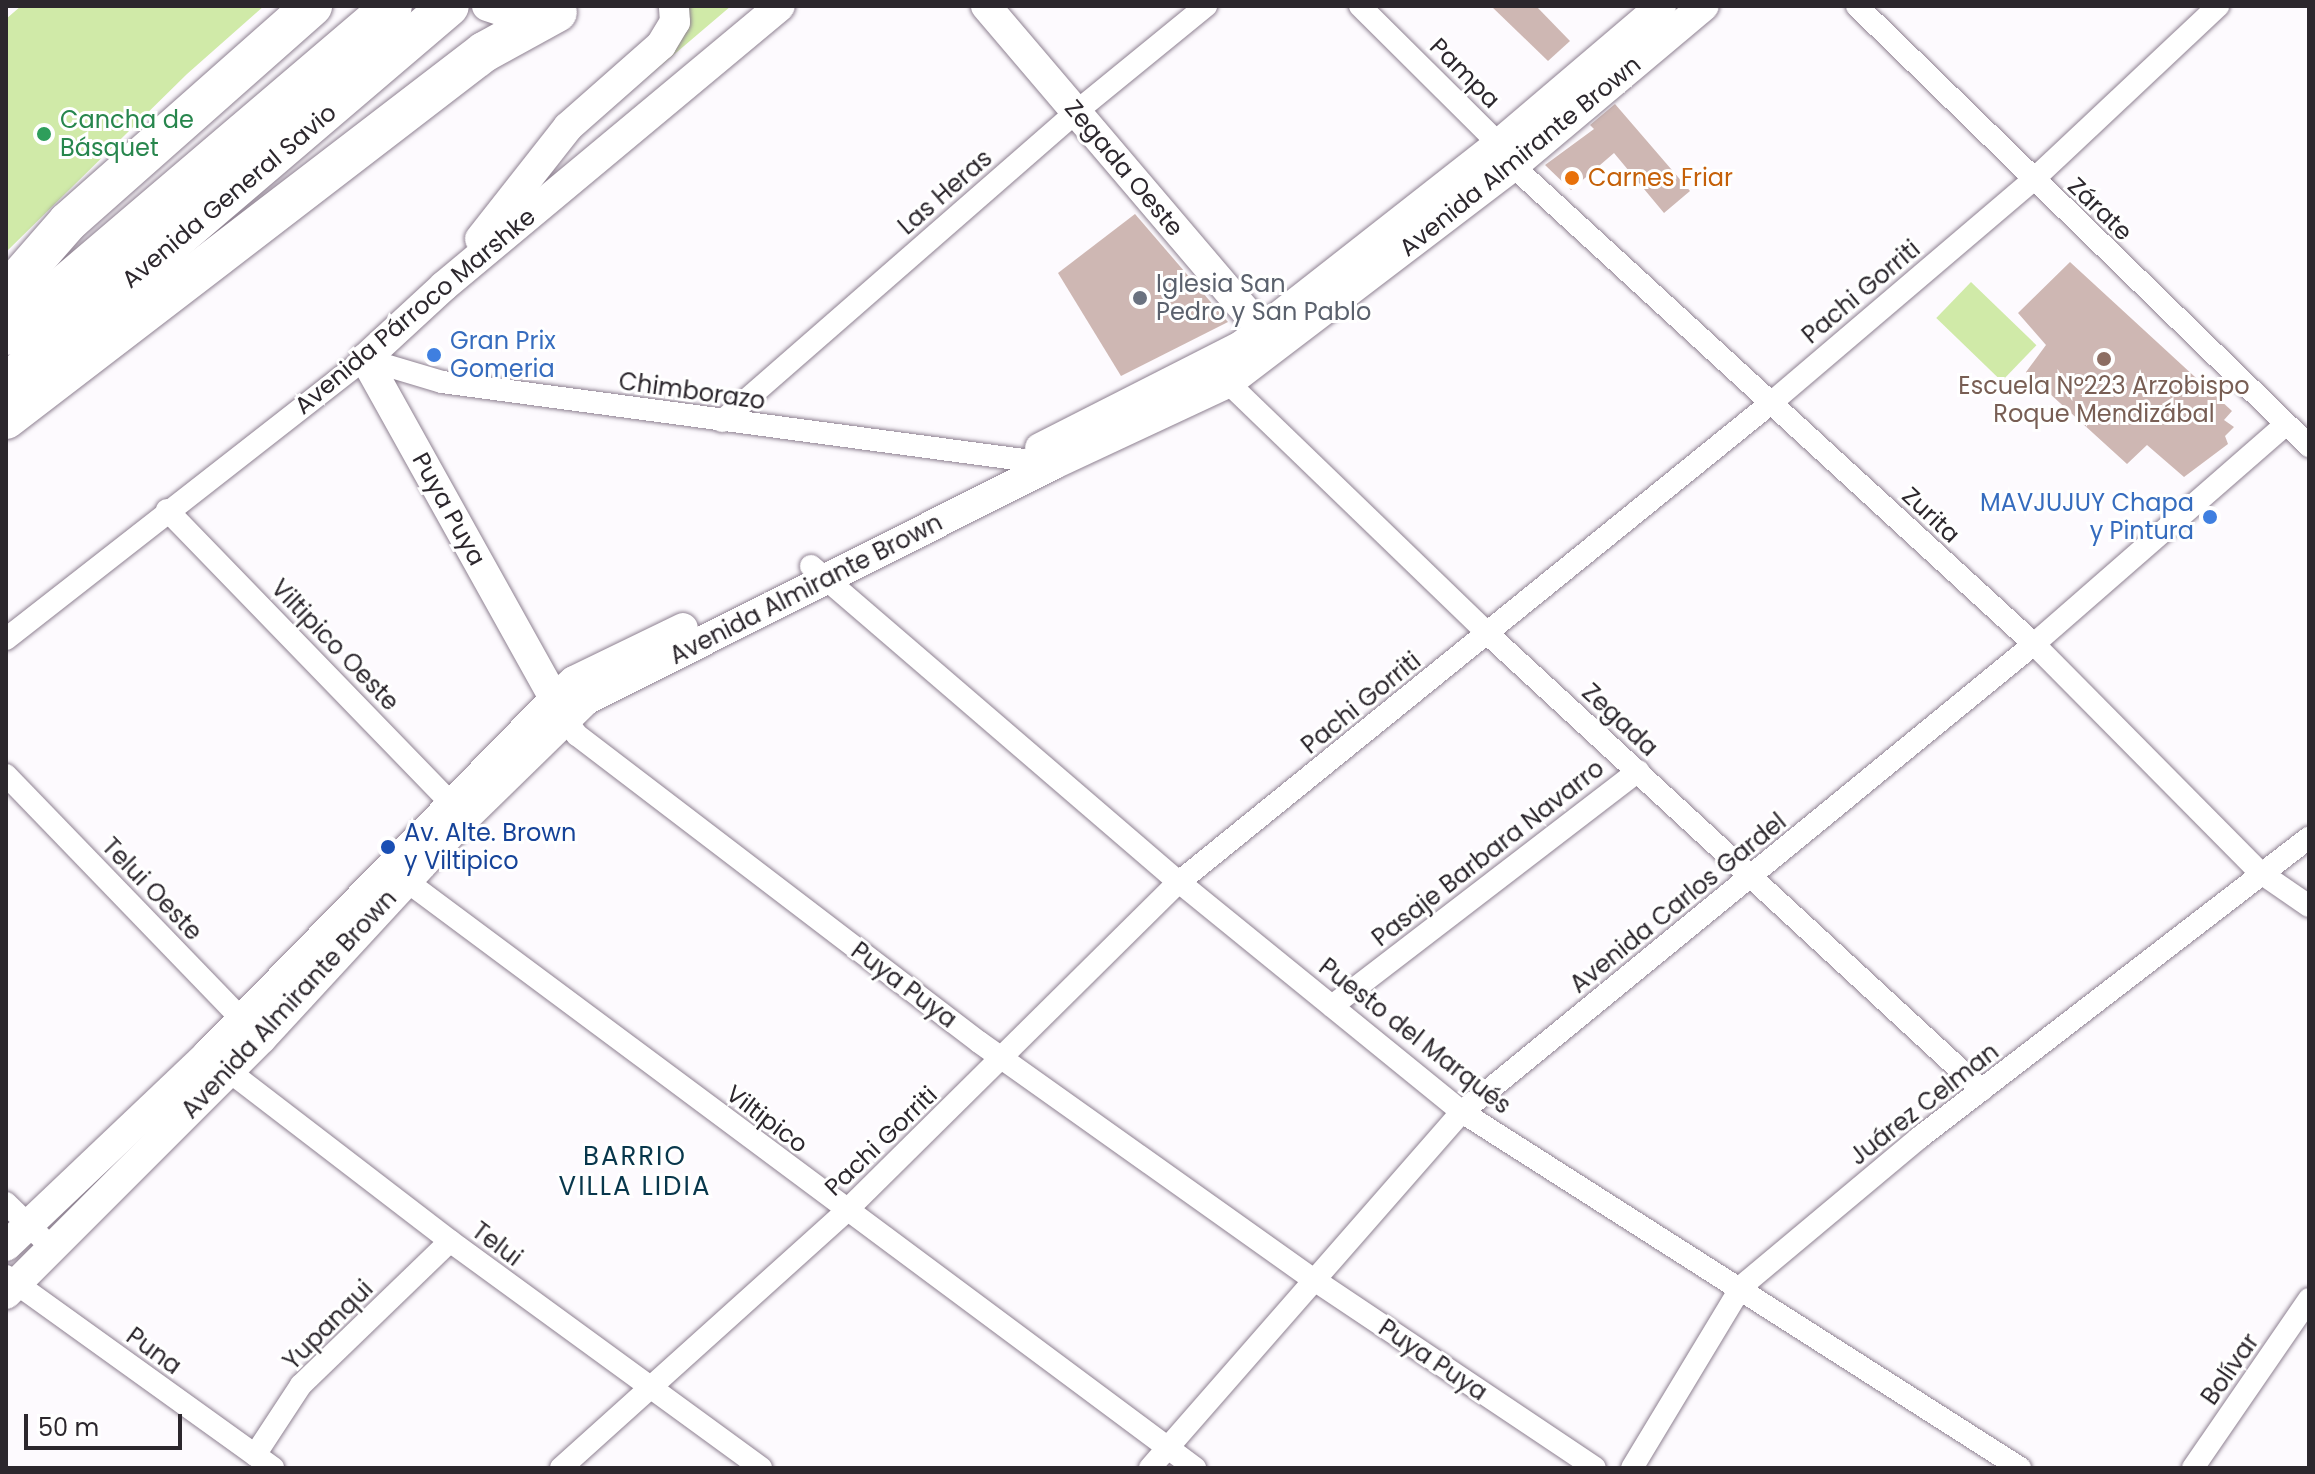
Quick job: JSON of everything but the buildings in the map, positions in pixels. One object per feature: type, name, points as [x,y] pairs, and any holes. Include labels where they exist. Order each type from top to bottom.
[{"type":"highway","points":[[6,293],[68,222],[312,6]]},
{"type":"highway","name":"Avenida General Savio","points":[[6,335],[397,19],[449,6]]},
{"type":"highway","points":[[6,419],[484,52],[562,9]]},
{"type":"highway","name":"Avenida General Savio","points":[[6,384],[397,19]]},
{"type":"main road","points":[[487,6],[518,16],[562,9]]},
{"type":"main road","points":[[444,286],[568,127],[661,45],[675,22],[674,6]]},
{"type":"main road","name":"Avenida Párroco Marshke","points":[[365,359],[444,286],[780,6]]},
{"type":"main road","name":"Zegada Oeste","points":[[986,6],[1270,339]]},
{"type":"main road","name":"Avenida Almirante Brown","points":[[1506,155],[1661,6]]},
{"type":"main road","name":"Avenida Almirante Brown","points":[[9,1285],[52,1248],[218,1063],[396,874],[560,708],[574,681],[1054,464],[1218,373],[1270,339],[1704,6]]},
{"type":"main road","name":"Puya Puya","points":[[365,359],[560,708]]},
{"type":"main road","name":"Avenida Almirante Brown","points":[[819,572],[1015,461],[1218,373]]},
{"type":"main road","name":"Avenida Almirante Brown","points":[[6,1246],[218,1063]]},
{"type":"street","name":"Las Heras","points":[[722,421],[1076,112],[1206,6]]},
{"type":"street","name":"Pampa","points":[[1360,6],[1506,155]]},
{"type":"street","name":"Zárate","points":[[1857,6],[2309,446]]},
{"type":"street","name":"Pachi Gorriti","points":[[561,1468],[646,1387],[846,1211],[1004,1059],[1179,882],[1771,403],[2033,180],[2218,6]]},
{"type":"street","name":"Zurita","points":[[1506,155],[2034,644],[2261,873],[2309,906]]},
{"type":"street","name":"Chimborazo","points":[[365,359],[442,382],[1054,464]]},
{"type":"street","name":"Avenida Párroco Marshke","points":[[6,639],[167,510],[365,359]]},
{"type":"street","name":"Zegada","points":[[1218,373],[1488,634],[1982,1090]]},
{"type":"street","name":"Avenida Carlos Gardel","points":[[1150,1468],[1462,1112],[2034,644],[2285,425]]},
{"type":"street","name":"Viltipico Oeste","points":[[167,510],[458,810]]},
{"type":"street","name":"Puesto del Marqués","points":[[819,572],[1179,882],[1462,1112],[1742,1286],[2020,1468]]},
{"type":"street","name":"Puya Puya","points":[[560,708],[577,735],[1004,1059],[1313,1279],[1595,1468]]},
{"type":"street","name":"Pasaje Barbara Navarro","points":[[1332,1006],[1638,771]]},
{"type":"street","name":"Telui Oeste","points":[[6,775],[251,1029]]},
{"type":"street","name":"Juárez Celman","points":[[1632,1468],[1742,1286],[1982,1090],[2309,838]]},
{"type":"street","name":"Viltipico","points":[[396,874],[1166,1450],[1195,1468]]},
{"type":"street","name":"Telui","points":[[218,1063],[450,1241],[761,1468]]},
{"type":"street","points":[[6,1203],[52,1248]]},
{"type":"street","name":"Yupanqui","points":[[264,1461],[301,1385],[450,1241]]},
{"type":"street","name":"Puna","points":[[9,1285],[264,1461]]},
{"type":"street","name":"Bolívar","points":[[2193,1468],[2309,1299]]},
{"type":"green space","points":[[21,6],[264,6],[187,74],[6,252],[6,19]]},
{"type":"green space","points":[[688,6],[731,6],[637,86],[680,42],[689,27]]},
{"type":"green space","points":[[1971,282],[2036,345],[2002,381],[1936,318]]},
{"type":"place","name":"Cancha de Básquet","points":[[44,134]]},
{"type":"place","name":"Carnes Friar","points":[[1572,178]]},
{"type":"place","name":"Iglesia San Pedro y San Pablo","points":[[1140,298]]},
{"type":"place","name":"Gran Prix Gomeria","points":[[434,355]]},
{"type":"place","name":"Escuela Nº223 Arzobispo Roque Mendizábal","points":[[2104,359]]},
{"type":"place","name":"MAVJUJUY Chapa y Pintura","points":[[2210,517]]},
{"type":"place","name":"Av. Alte. Brown y Viltipico","points":[[388,847]]},
{"type":"district","name":"BARRIO VILLA LIDIA","points":[[635,1172]]}]
